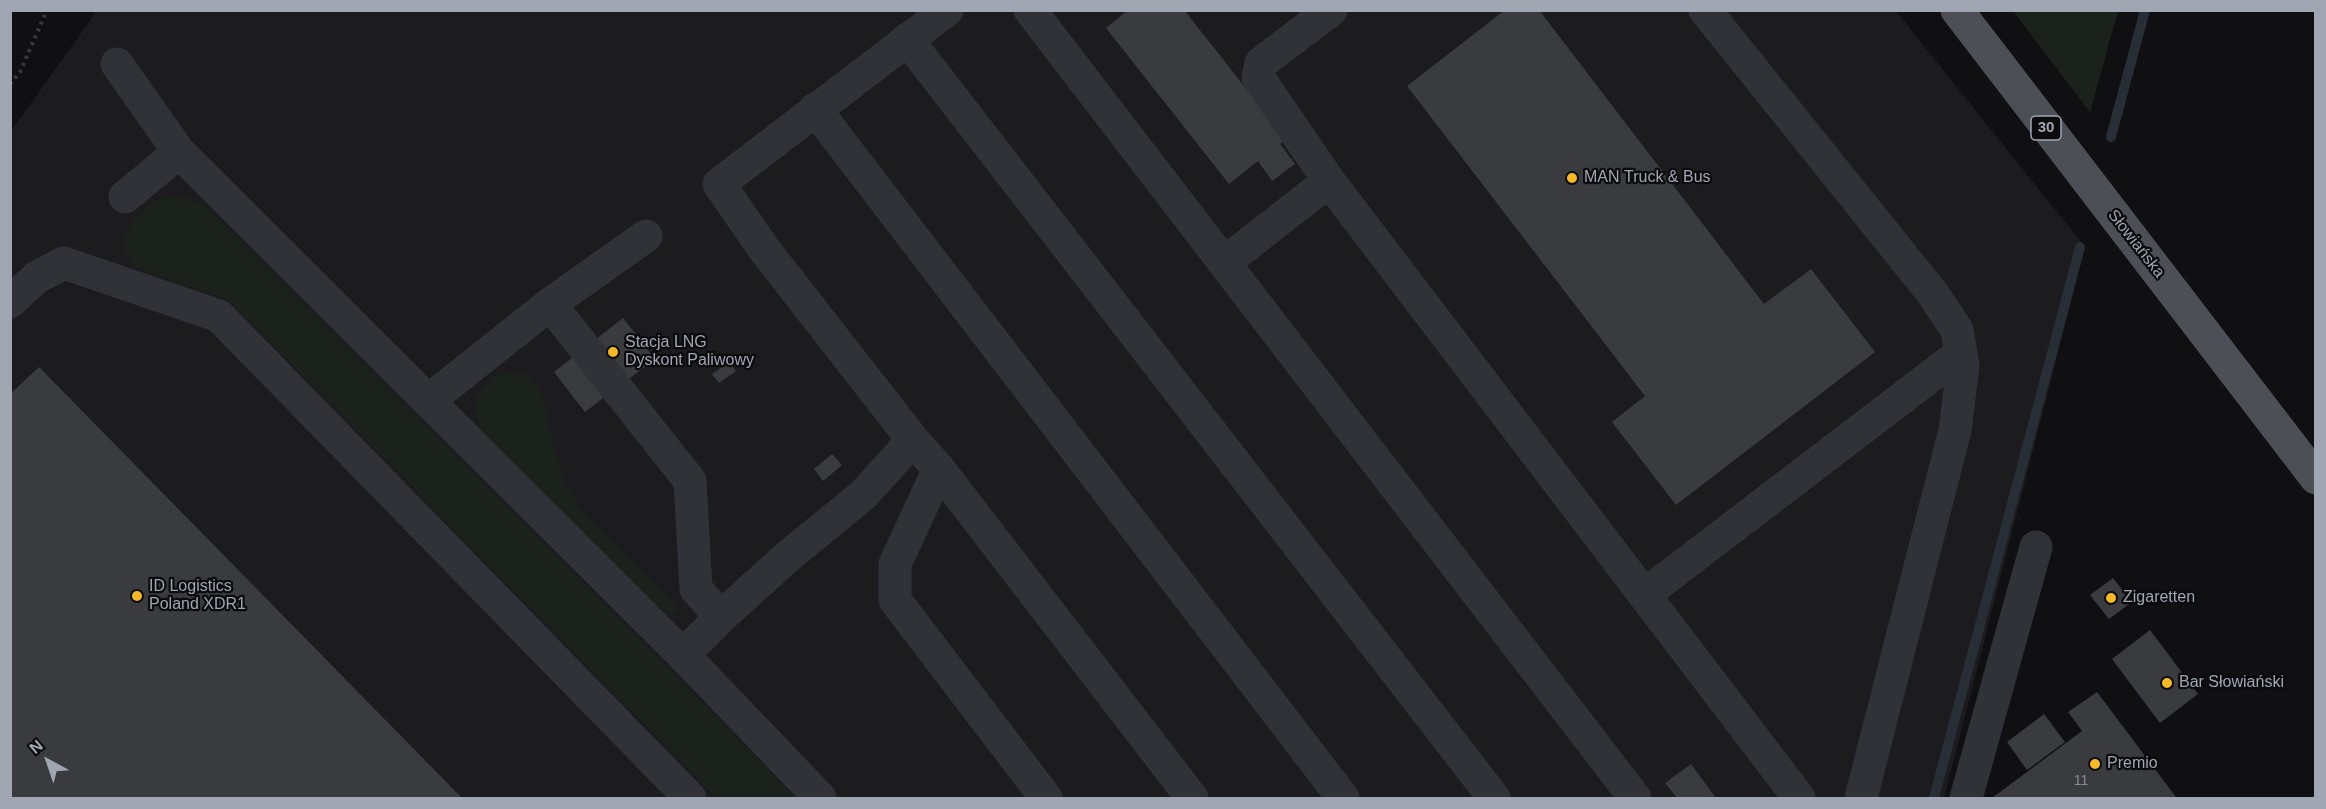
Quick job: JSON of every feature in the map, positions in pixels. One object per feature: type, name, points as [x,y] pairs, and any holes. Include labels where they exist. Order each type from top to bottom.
[{"type":"main road","name":"Słowiańska","points":[[1957,10],[2316,478]]},
{"type":"street","points":[[947,10],[814,109],[719,184],[764,249],[939,470],[1192,798]]},
{"type":"street","points":[[1030,10],[1635,798]]},
{"type":"street","points":[[1331,10],[1261,63],[1258,77],[1329,181],[1798,798]]},
{"type":"street","points":[[1705,10],[1933,294],[1957,330],[1963,365],[1955,430],[1861,798]]},
{"type":"street","points":[[907,39],[1494,798]]},
{"type":"street","points":[[117,64],[179,152],[683,656],[820,798]]},
{"type":"street","points":[[814,109],[1343,798]]},
{"type":"street","points":[[125,197],[179,152]]},
{"type":"street","points":[[1224,263],[1329,181]]},
{"type":"street","points":[[428,401],[550,304],[646,236]]},
{"type":"street","points":[[10,302],[37,277],[64,263],[219,316],[690,798]]},
{"type":"street","points":[[550,304],[690,481],[696,590],[721,616]]},
{"type":"street","points":[[1644,595],[1961,353]]},
{"type":"street","points":[[683,656],[721,616],[786,558],[863,495],[913,440]]},
{"type":"street","points":[[939,470],[895,564],[895,600],[1046,798]]},
{"type":"street","points":[[1966,798],[2036,547]]},
{"type":"path","points":[[10,84],[20,72],[47,10]]},
{"type":"shaded area","points":[[95,11],[1896,11],[2085,247],[1944,798],[11,798],[11,131]]},
{"type":"shaded area","points":[[2013,11],[2118,11],[2090,112]]},
{"type":"shaded area","points":[[183,196],[205,206],[240,240],[561,559],[796,798],[717,798],[229,300],[137,268],[126,253],[124,237],[137,216],[155,200]]},
{"type":"shaded area","points":[[521,372],[540,389],[563,479],[580,509],[667,596],[678,609],[672,615],[655,606],[480,428],[475,406],[479,391],[495,376]]},
{"type":"building","points":[[1128,10],[1184,10],[1286,139],[1280,144],[1295,164],[1272,181],[1258,161],[1229,184],[1106,28]]},
{"type":"building","name":"MAN Truck & Bus","points":[[1505,10],[1539,10],[1764,304],[1811,269],[1875,352],[1676,505],[1612,422],[1645,396],[1407,86]]},
{"type":"building","points":[[623,318],[655,359],[585,412],[554,372]]},
{"type":"building","points":[[729,362],[736,371],[719,383],[712,374]]},
{"type":"building","name":"ID Logistics Poland XDR1","points":[[39,367],[462,798],[10,798],[10,394]]},
{"type":"building","points":[[832,454],[842,465],[823,481],[814,469]]},
{"type":"building","name":"Zigaretten","points":[[2113,578],[2132,602],[2109,619],[2090,595]]},
{"type":"building","points":[[2150,630],[2198,694],[2160,723],[2112,659]]},
{"type":"building","name":"Premio","points":[[2097,692],[2176,797],[1992,798],[2082,731],[2068,712]]},
{"type":"building","points":[[2044,714],[2065,742],[2027,770],[2007,742]]},
{"type":"building","points":[[1691,764],[1716,798],[1677,798],[1665,783]]},
{"type":"waterway","points":[[2111,137],[2145,10]]},
{"type":"waterway","points":[[1934,798],[2080,247]]},
{"type":"place","name":"MAN Truck & Bus","points":[[1572,178]]},
{"type":"place","name":"Stacja LNG Dyskont Paliwowy","points":[[613,352]]},
{"type":"place","name":"ID Logistics Poland XDR1","points":[[137,596]]},
{"type":"place","name":"Zigaretten","points":[[2111,598]]},
{"type":"place","name":"Bar Słowiański","points":[[2167,683]]},
{"type":"place","name":"Premio","points":[[2095,764]]}]
